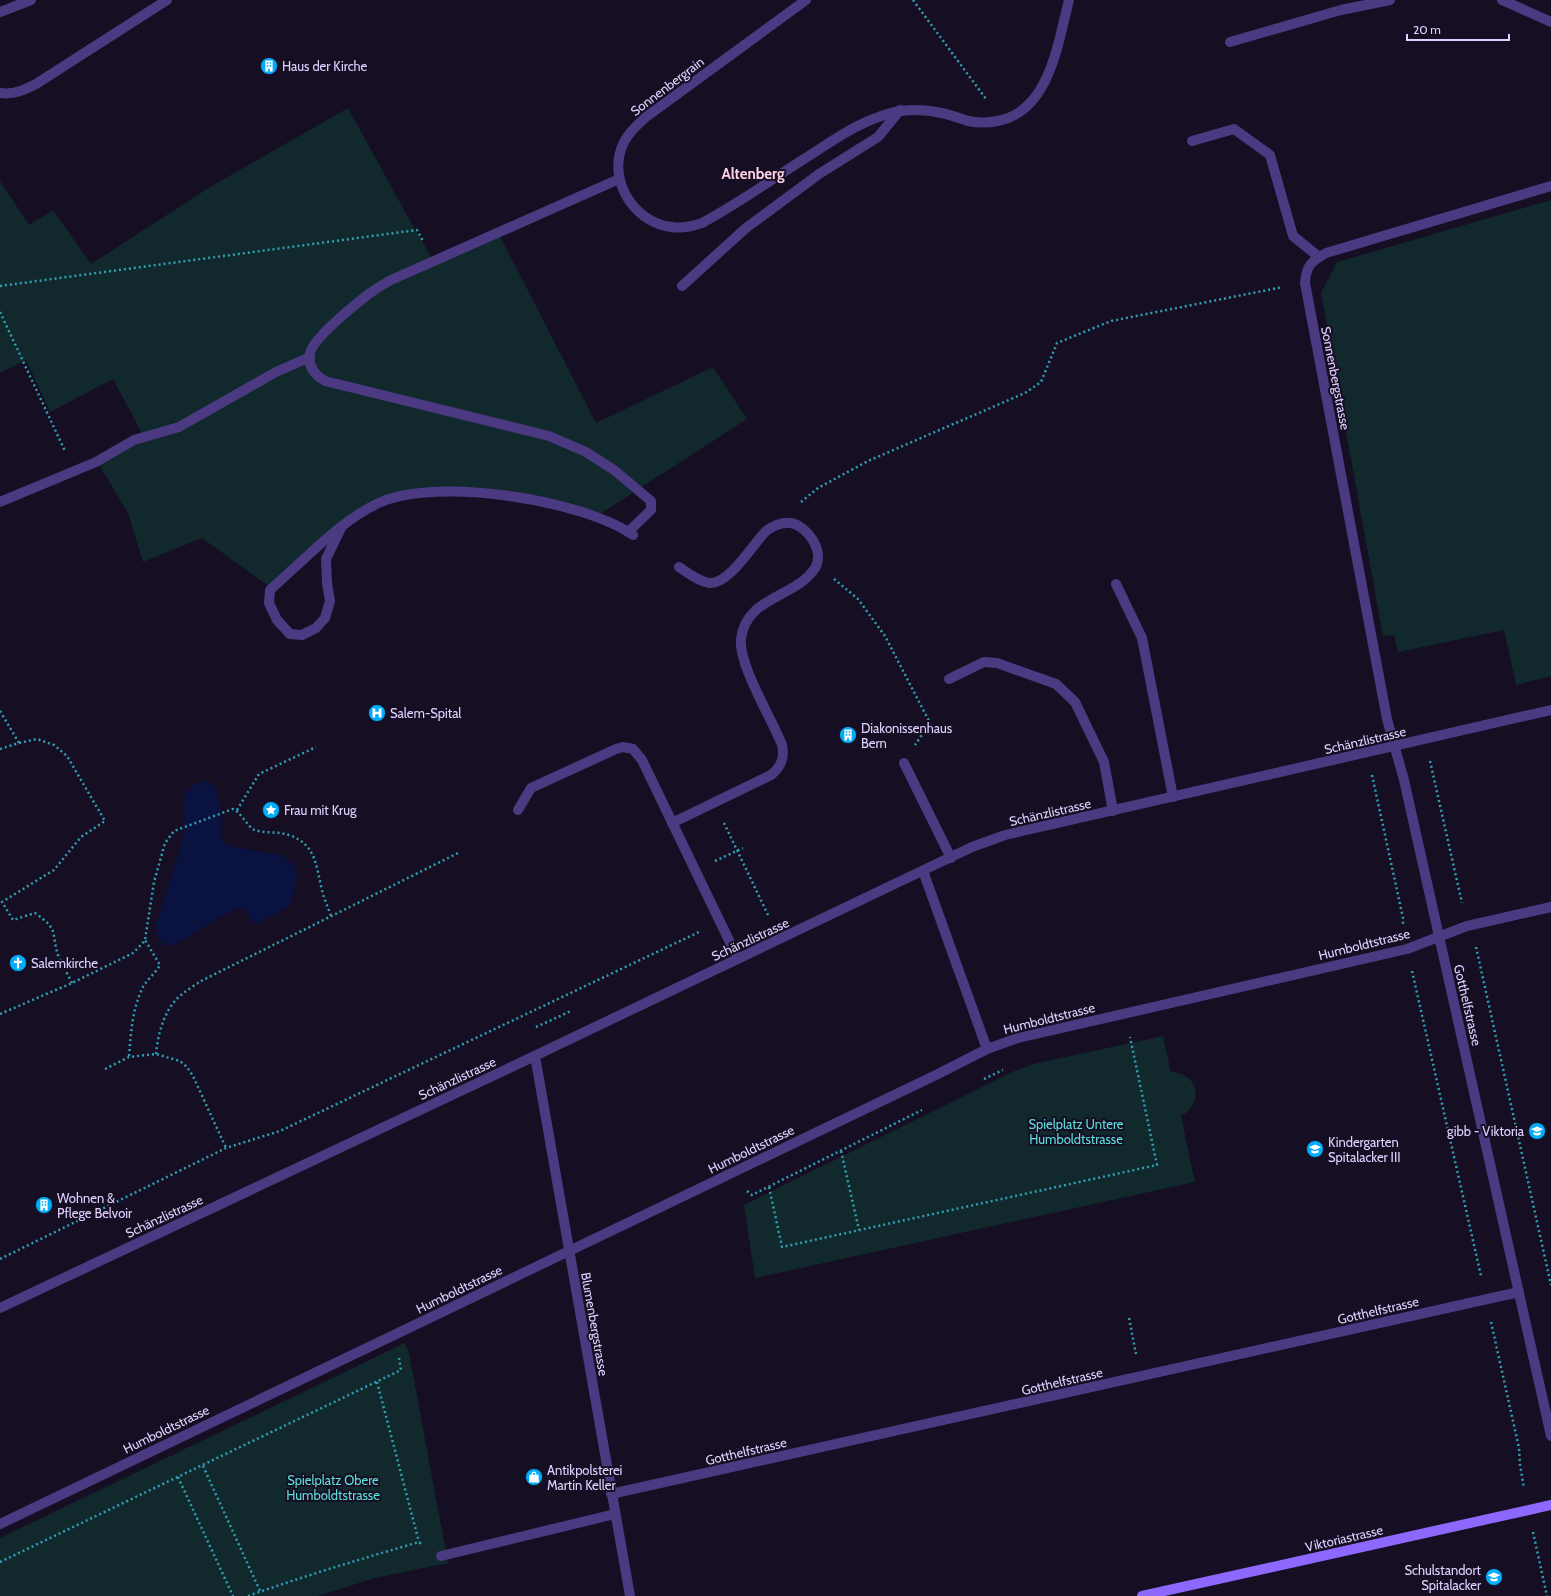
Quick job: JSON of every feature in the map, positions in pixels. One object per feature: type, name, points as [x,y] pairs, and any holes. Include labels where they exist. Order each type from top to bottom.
[{"type":"main road","name":"Viktoriastrasse","points":[[1142,1596],[1551,1505]]},
{"type":"street","points":[[1,10],[31,0]]},
{"type":"street","points":[[0,93],[10,94],[36,84],[167,0]]},
{"type":"street","name":"Sonnenbergrain","points":[[806,0],[646,117],[630,132],[621,148],[618,163],[619,180],[626,198],[638,211],[663,225],[672,227],[692,226],[712,217],[847,132],[876,118],[900,110],[942,112],[978,123],[1009,118],[1025,107],[1042,86],[1052,64],[1070,0]]},
{"type":"street","points":[[1230,42],[1340,10],[1390,0]]},
{"type":"street","points":[[1502,0],[1551,22]]},
{"type":"street","points":[[682,286],[746,228],[819,174],[878,137],[900,110]]},
{"type":"street","points":[[1192,141],[1234,129],[1270,155],[1293,236],[1319,257]]},
{"type":"street","points":[[342,528],[326,559],[327,583],[330,602],[325,618],[316,628],[302,635],[290,634],[277,620],[269,603],[270,590],[342,528],[366,510],[393,498],[416,494],[456,492],[499,495],[566,507],[588,514],[631,534],[651,510],[651,501],[614,470],[586,452],[549,436],[325,381],[316,375],[312,369],[310,357],[310,352],[321,337],[342,316],[371,292],[391,280],[619,180]]},
{"type":"street","name":"Sonnenbergstrasse","points":[[1394,747],[1386,712],[1305,282],[1306,271],[1313,261],[1334,250],[1551,186]]},
{"type":"street","points":[[0,502],[96,462],[134,440],[179,426],[276,372],[310,357]]},
{"type":"street","points":[[672,823],[771,775],[778,769],[782,762],[784,753],[782,746],[748,670],[742,652],[741,639],[745,626],[756,610],[804,580],[815,568],[818,554],[815,544],[810,536],[802,528],[791,523],[773,526],[757,540],[729,574],[719,581],[711,583],[700,580],[679,567]]},
{"type":"street","points":[[1116,584],[1142,638],[1173,797]]},
{"type":"street","points":[[949,679],[984,662],[997,663],[1056,684],[1075,702],[1104,762],[1114,811]]},
{"type":"street","name":"Schänzlistrasse","points":[[0,1308],[535,1056],[972,847],[1005,835],[1551,710]]},
{"type":"street","points":[[518,810],[530,788],[616,749],[623,747],[633,749],[638,753],[738,959]]},
{"type":"street","name":"Gotthelfstrasse","points":[[1394,747],[1404,780],[1551,1436]]},
{"type":"street","points":[[904,763],[951,858]]},
{"type":"street","points":[[923,871],[987,1049]]},
{"type":"street","name":"Humboldtstrasse","points":[[0,1524],[931,1078],[987,1049],[1018,1038],[1407,949],[1471,925],[1551,906]]},
{"type":"street","name":"Blumenbergstrasse","points":[[535,1056],[630,1596]]},
{"type":"street","name":"Gotthelfstrasse","points":[[611,1494],[1519,1292]]},
{"type":"street","points":[[441,1556],[615,1514]]},
{"type":"path","points":[[913,0],[1002,120]]},
{"type":"path","points":[[0,286],[417,230],[435,261]]},
{"type":"path","points":[[773,526],[818,488],[868,461],[1025,393],[1041,382],[1057,343],[1111,321],[1305,282]]},
{"type":"path","points":[[0,312],[66,453]]},
{"type":"path","points":[[828,574],[850,591],[870,614],[885,636],[930,723],[904,763]]},
{"type":"path","points":[[0,711],[19,743]]},
{"type":"path","points":[[0,749],[37,739],[54,745],[67,756],[105,821],[81,837],[54,870],[2,902],[13,920],[35,913],[45,920],[54,930],[59,957],[72,983]]},
{"type":"path","points":[[1425,740],[1463,907],[1471,925],[1551,1285]]},
{"type":"path","points":[[236,810],[259,774],[316,747]]},
{"type":"path","points":[[1367,753],[1403,918],[1403,933],[1519,1448],[1520,1464],[1547,1596]]},
{"type":"path","points":[[714,803],[769,917]]},
{"type":"path","points":[[0,1014],[72,983],[133,953],[144,940],[154,882],[165,843],[174,831],[233,809],[236,810],[252,829],[288,834],[301,841],[308,847],[316,863],[323,896],[331,916]]},
{"type":"path","points":[[695,871],[743,848]]},
{"type":"path","points":[[156,1054],[159,1031],[171,1006],[180,996],[201,981],[458,853]]},
{"type":"path","points":[[0,1259],[226,1148],[280,1131],[719,922]]},
{"type":"path","points":[[129,1057],[131,1024],[142,989],[160,965],[144,940]]},
{"type":"path","points":[[769,1186],[782,1247],[1158,1165],[1129,1036],[1135,1034]]},
{"type":"path","points":[[105,1069],[129,1057],[156,1054],[180,1061],[187,1067],[192,1076],[226,1148]]},
{"type":"path","points":[[979,1081],[1006,1068]]},
{"type":"path","points":[[729,1174],[752,1195],[924,1109]]},
{"type":"path","points":[[841,1150],[859,1230]]},
{"type":"path","points":[[1129,1318],[1140,1376]]},
{"type":"path","points":[[0,1562],[401,1370],[394,1335]]},
{"type":"path","points":[[377,1382],[419,1542],[441,1556]]},
{"type":"path","points":[[203,1466],[260,1592]]},
{"type":"path","points":[[178,1477],[233,1596]]},
{"type":"path","points":[[248,1596],[349,1562],[419,1542]]},
{"type":"green space","points":[[348,108],[435,263],[500,236],[596,423],[713,367],[747,419],[597,516],[463,491],[381,501],[270,587],[202,538],[143,562],[128,513],[98,463],[145,439],[113,379],[50,412],[26,360],[0,373],[0,181],[29,225],[53,210],[91,264],[210,187]]},
{"type":"green space","points":[[1551,200],[1551,676],[1516,685],[1504,630],[1398,652],[1394,635],[1383,636],[1321,293],[1337,262]]},
{"type":"green space","name":"Spielplatz Untere Humboldtstrasse","points":[[1163,1036],[1171,1072],[1188,1077],[1193,1083],[1195,1090],[1193,1104],[1181,1116],[1195,1182],[755,1278],[744,1205],[1012,1072],[1033,1064]]},
{"type":"green space","name":"Spielplatz Obere Humboldtstrasse","points":[[405,1343],[409,1353],[448,1563],[375,1578],[318,1596],[0,1596],[0,1538]]},
{"type":"shaded area","points":[[207,781],[211,783],[216,791],[223,822],[221,835],[223,841],[229,846],[283,856],[294,865],[297,878],[291,905],[255,925],[246,911],[239,908],[231,911],[174,945],[165,945],[159,939],[155,928],[183,836],[185,796],[194,786],[200,782]]},
{"type":"place","name":"Haus der Kirche","points":[[269,66]]},
{"type":"place","name":"Salem-Spital","points":[[377,713]]},
{"type":"place","name":"Diakonissenhaus Bern","points":[[848,735]]},
{"type":"place","name":"Frau mit Krug","points":[[271,810]]},
{"type":"place","name":"Salemkirche","points":[[18,963]]},
{"type":"place","name":"gibb - Viktoria","points":[[1537,1131]]},
{"type":"place","name":"Kindergarten Spitalacker III","points":[[1315,1149]]},
{"type":"place","name":"Wohnen & Pflege Belvoir","points":[[44,1205]]},
{"type":"place","name":"Antikpolsterei Martin Keller","points":[[534,1477]]},
{"type":"place","name":"Schulstandort Spitalacker","points":[[1494,1577]]},
{"type":"district","name":"Altenberg","points":[[753,174]]}]
